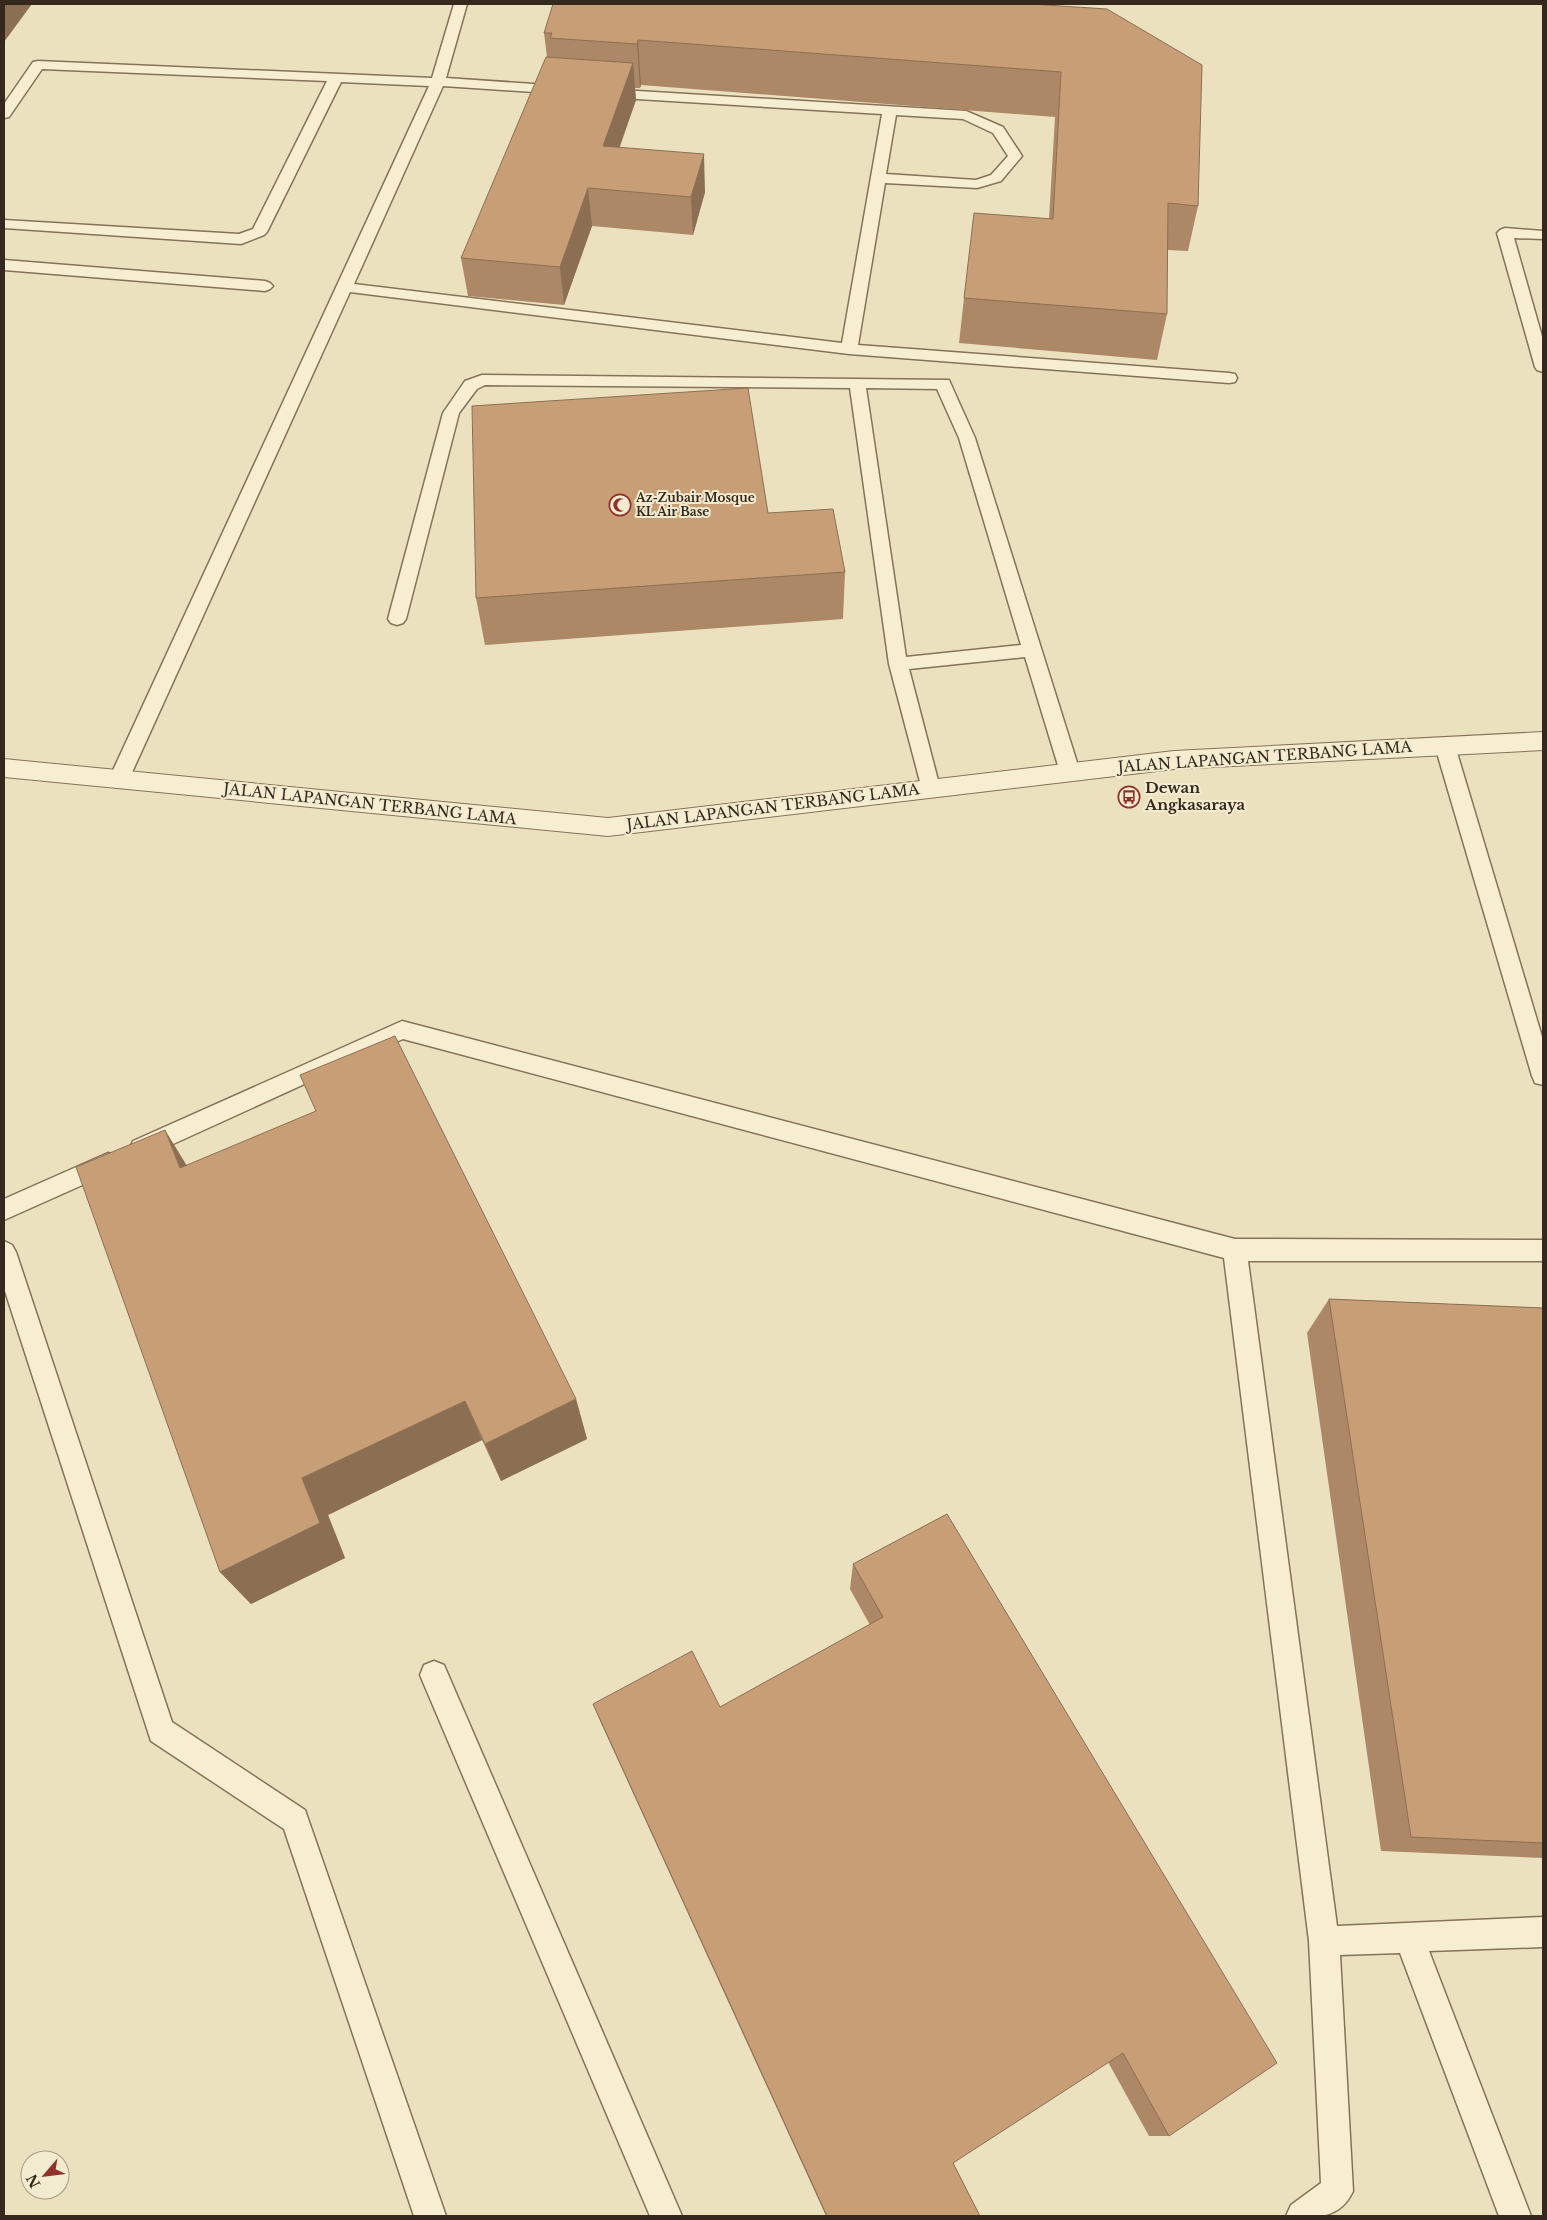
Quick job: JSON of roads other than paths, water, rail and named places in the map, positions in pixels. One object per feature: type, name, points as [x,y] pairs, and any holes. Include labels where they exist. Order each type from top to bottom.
[{"type":"street","name":"JALAN LAPANGAN TERBANG LAMA","points":[[4,768],[608,827],[1174,760],[1543,741]]},
{"type":"lane","points":[[119,779],[438,82],[460,4]]},
{"type":"lane","points":[[4,114],[38,65],[438,82],[575,91]]},
{"type":"lane","points":[[4,224],[241,239],[259,232],[336,78]]},
{"type":"lane","points":[[595,92],[966,115],[998,130],[1014,156],[996,178],[977,184],[878,178]]},
{"type":"lane","points":[[848,349],[890,111]]},
{"type":"lane","points":[[1543,235],[1505,233],[1543,368]]},
{"type":"lane","points":[[4,265],[265,286]]},
{"type":"lane","points":[[344,287],[848,349],[1229,378]]},
{"type":"lane","points":[[397,619],[451,413],[471,385],[482,380],[943,384],[967,438],[1070,772]]},
{"type":"lane","points":[[858,383],[859,403],[869,453],[898,664],[930,788]]},
{"type":"lane","points":[[898,664],[1033,650]]},
{"type":"lane","points":[[1445,746],[1543,1076]]},
{"type":"lane","points":[[4,1210],[402,1030],[1235,1250],[1543,1250]]},
{"type":"lane","points":[[1235,1250],[1324,1941],[1337,2190],[1302,2216]]},
{"type":"lane","points":[[4,1252],[161,1731],[295,1820],[430,2216]]},
{"type":"lane","points":[[434,1675],[666,2216]]},
{"type":"lane","points":[[1324,1941],[1543,1932]]},
{"type":"lane","points":[[1409,1937],[1516,2216]]},
{"type":"place","name":"Az-Zubair Mosque KL Air Base","points":[[620,505]]},
{"type":"place","name":"Dewan Angkasaraya","points":[[1129,797]]}]
